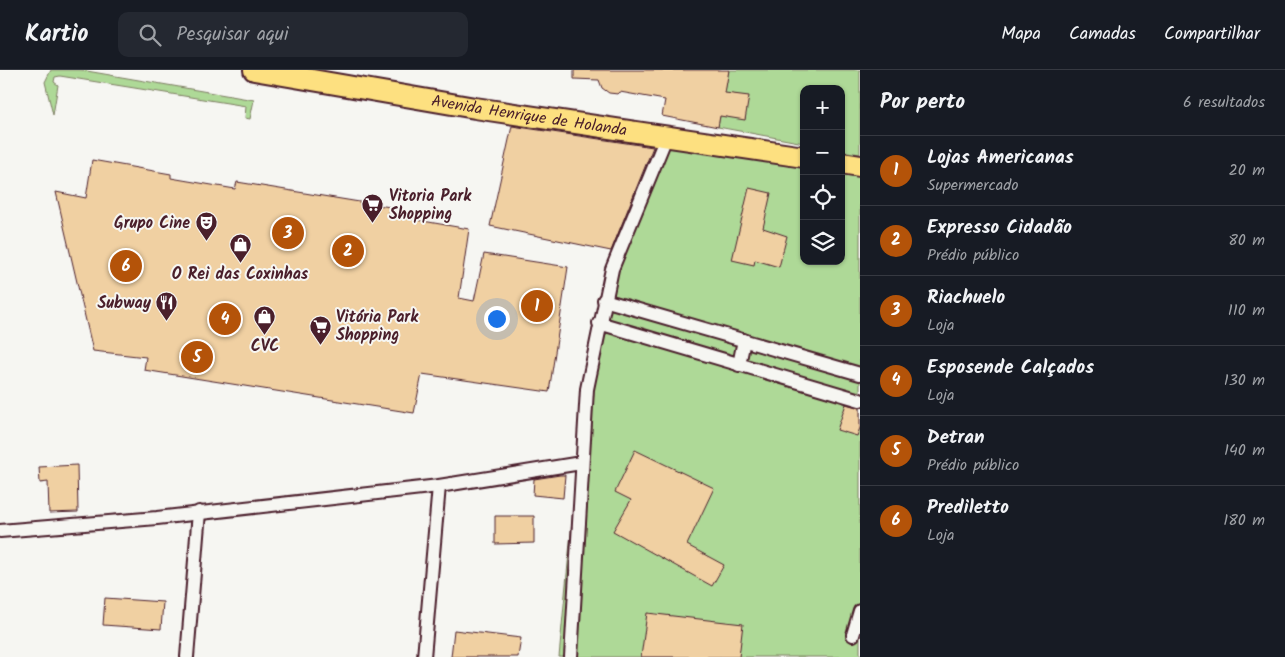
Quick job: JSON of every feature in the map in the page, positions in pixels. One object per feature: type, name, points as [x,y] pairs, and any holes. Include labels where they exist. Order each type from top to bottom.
[{"type":"main road","name":"Avenida Henrique de Holanda","points":[[254,70],[475,108],[667,135],[800,156]]},
{"type":"main road","points":[[845,164],[860,166]]},
{"type":"street","points":[[571,657],[581,463],[587,388],[612,269],[667,135]]},
{"type":"street","points":[[604,300],[860,374]]},
{"type":"street","points":[[600,323],[860,400]]},
{"type":"street","points":[[739,365],[744,340]]},
{"type":"street","points":[[0,531],[157,518],[439,486],[581,463]]},
{"type":"street","points":[[424,657],[439,486]]},
{"type":"street","points":[[188,657],[199,512]]},
{"type":"street","points":[[853,635],[860,611]]},
{"type":"green space","points":[[51,70],[81,70],[254,100],[250,119],[245,118],[246,106],[60,76],[55,77],[54,82],[58,85],[53,115],[45,82]]},
{"type":"green space","points":[[729,70],[860,70],[860,154],[845,152],[845,85],[800,85],[800,142],[718,127]]},
{"type":"green space","points":[[670,139],[800,164],[800,265],[845,265],[845,173],[860,176],[860,657],[559,657],[585,386],[605,289]]},
{"type":"building","points":[[574,70],[729,70],[725,93],[749,96],[745,120],[720,116],[718,127],[662,116],[665,100],[620,92],[618,94],[609,93],[602,88],[599,80],[574,79]]},
{"type":"building","points":[[512,126],[653,147],[611,251],[490,226]]},
{"type":"building","name":"Vitória Park Shopping","points":[[92,160],[171,174],[171,178],[235,189],[237,182],[390,207],[388,215],[469,229],[459,298],[474,301],[484,254],[568,267],[549,392],[422,374],[414,413],[144,370],[146,357],[93,351],[56,192],[86,198]]},
{"type":"building","points":[[749,188],[771,193],[763,228],[787,236],[779,267],[755,260],[754,265],[732,260]]},
{"type":"building","points":[[846,404],[860,408],[860,428],[857,436],[837,430]]},
{"type":"building","points":[[635,450],[714,488],[687,545],[724,565],[712,586],[613,531],[631,500],[615,492]]},
{"type":"building","points":[[77,465],[78,512],[49,513],[48,482],[40,483],[39,467]]},
{"type":"building","points":[[565,475],[563,498],[533,495],[534,479]]},
{"type":"building","points":[[495,516],[534,516],[534,543],[495,544]]},
{"type":"building","points":[[105,598],[163,602],[161,629],[103,625]]},
{"type":"building","points":[[647,613],[743,624],[739,657],[641,657]]},
{"type":"building","points":[[454,630],[521,638],[518,657],[451,657]]},
{"type":"place","name":"Vitoria Park Shopping","points":[[373,224]]},
{"type":"place","name":"Riachuelo","points":[[288,233]]},
{"type":"place","name":"Grupo Cine","points":[[206,242]]},
{"type":"place","name":"Expresso Cidadão","points":[[348,251]]},
{"type":"place","name":"O Rei das Coxinhas","points":[[240,264]]},
{"type":"place","name":"Prediletto","points":[[126,266]]},
{"type":"place","name":"Lojas Americanas","points":[[537,306]]},
{"type":"place","name":"Esposende Calçados","points":[[225,319]]},
{"type":"place","name":"Subway","points":[[167,322]]},
{"type":"place","name":"CVC","points":[[265,336]]},
{"type":"place","name":"Vitória Park Shopping","points":[[320,345]]},
{"type":"place","name":"Detran","points":[[197,357]]}]
